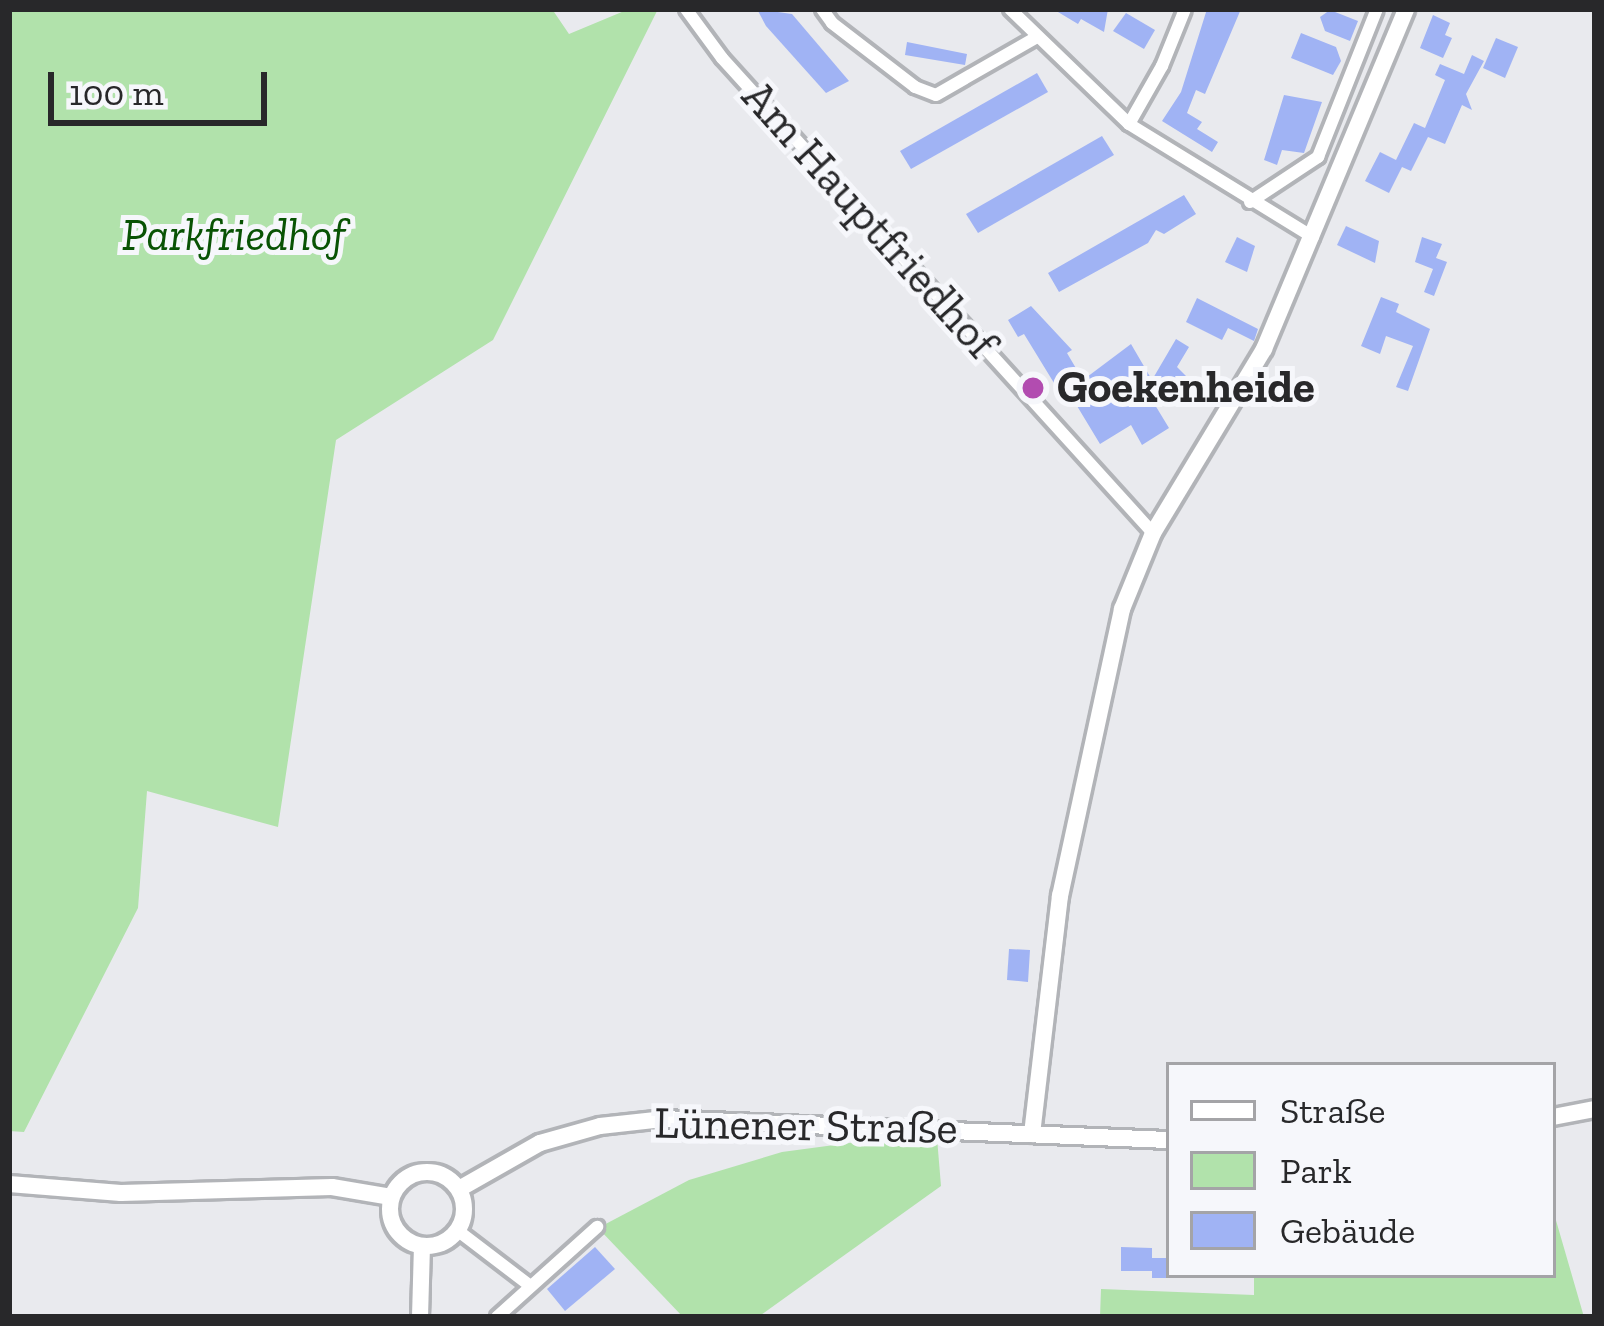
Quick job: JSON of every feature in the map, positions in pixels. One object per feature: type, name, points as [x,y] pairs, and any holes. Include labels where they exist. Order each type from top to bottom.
[{"type":"main road","points":[[1031,1133],[1050,959],[1107,664],[1153,533],[1253,372],[1406,9]]},
{"type":"main road","points":[[1556,1116],[1595,1109]]},
{"type":"main road","name":"Lünener Straße","points":[[458,1189],[540,1144],[600,1126],[663,1119],[1166,1140]]},
{"type":"main road","points":[[425,1172],[448,1178],[458,1189],[464,1214],[458,1230],[438,1245],[422,1246],[395,1229],[391,1197],[404,1179],[425,1172]]},
{"type":"main road","points":[[9,1184],[121,1193],[332,1187],[391,1197]]},
{"type":"main road","points":[[420,1317],[422,1246]]},
{"type":"street","name":"Am Hauptfriedhof","points":[[686,9],[722,58],[1153,533]]},
{"type":"street","points":[[822,9],[832,23],[915,87],[936,95],[1037,37]]},
{"type":"street","points":[[1010,9],[1129,124],[1313,237]]},
{"type":"street","points":[[1129,124],[1185,9]]},
{"type":"street","points":[[1250,202],[1318,157],[1377,9]]},
{"type":"street","points":[[497,1317],[528,1284],[597,1227]]},
{"type":"street","points":[[458,1230],[528,1284]]},
{"type":"green space","name":"Parkfriedhof","points":[[9,9],[552,9],[569,34],[629,9],[658,9],[493,340],[336,440],[278,827],[147,791],[138,908],[24,1132],[9,1131]]},
{"type":"green space","points":[[887,1138],[937,1138],[941,1186],[758,1317],[683,1317],[598,1228],[689,1180],[782,1152]]},
{"type":"green space","points":[[1556,1220],[1584,1317],[1100,1317],[1101,1289],[1254,1295],[1254,1278],[1556,1278]]},
{"type":"building","points":[[757,9],[792,14],[849,81],[826,93],[766,26]]},
{"type":"building","points":[[1053,9],[1108,9],[1104,32],[1081,19],[1078,24]]},
{"type":"building","points":[[1207,9],[1241,9],[1205,94],[1196,90],[1187,113],[1202,122],[1197,129],[1218,142],[1212,152],[1162,121],[1181,92]]},
{"type":"building","points":[[1330,10],[1358,21],[1350,41],[1325,31],[1320,17]]},
{"type":"building","points":[[1126,13],[1155,30],[1144,49],[1113,31]]},
{"type":"building","points":[[1433,15],[1450,23],[1445,35],[1452,38],[1443,58],[1420,48]]},
{"type":"building","points":[[1301,33],[1336,47],[1341,61],[1333,75],[1291,58]]},
{"type":"building","points":[[1496,38],[1518,47],[1505,78],[1483,68]]},
{"type":"building","points":[[907,42],[967,54],[965,65],[905,55]]},
{"type":"building","points":[[1472,55],[1484,61],[1466,94],[1472,110],[1462,105],[1445,144],[1428,137],[1411,171],[1402,167],[1389,193],[1365,181],[1380,152],[1396,160],[1414,123],[1425,128],[1445,80],[1435,75],[1440,64],[1464,74]]},
{"type":"building","points":[[1037,73],[1048,92],[911,169],[900,151]]},
{"type":"building","points":[[1284,95],[1322,102],[1304,153],[1282,150],[1277,165],[1264,160]]},
{"type":"building","points":[[1102,136],[1114,155],[978,233],[966,214]]},
{"type":"building","points":[[1184,195],[1196,214],[1164,234],[1156,230],[1148,243],[1059,292],[1048,273]]},
{"type":"building","points":[[1346,226],[1379,241],[1375,263],[1337,245]]},
{"type":"building","points":[[1237,237],[1255,246],[1247,272],[1225,262]]},
{"type":"building","points":[[1422,237],[1442,244],[1436,258],[1447,262],[1434,296],[1424,292],[1433,269],[1415,262]]},
{"type":"building","points":[[1381,297],[1399,304],[1396,312],[1430,329],[1408,391],[1396,387],[1413,346],[1386,336],[1380,354],[1361,346]]},
{"type":"building","points":[[1197,298],[1258,329],[1254,341],[1228,328],[1222,340],[1186,322]]},
{"type":"building","points":[[1031,306],[1072,350],[1067,353],[1077,370],[1054,383],[1024,334],[1018,337],[1008,320]]},
{"type":"building","points":[[1176,339],[1189,347],[1177,367],[1200,390],[1193,401],[1184,406],[1138,377],[1169,428],[1142,445],[1131,425],[1100,444],[1074,401],[1090,391],[1083,380],[1131,344],[1152,380]]},
{"type":"building","points":[[1009,949],[1030,950],[1028,982],[1007,980]]},
{"type":"building","points":[[595,1247],[615,1269],[565,1311],[547,1289]]},
{"type":"building","points":[[1121,1247],[1152,1248],[1152,1258],[1166,1258],[1166,1278],[1152,1278],[1152,1271],[1121,1271]]},
{"type":"place","name":"Goekenheide","points":[[1033,388]]}]
